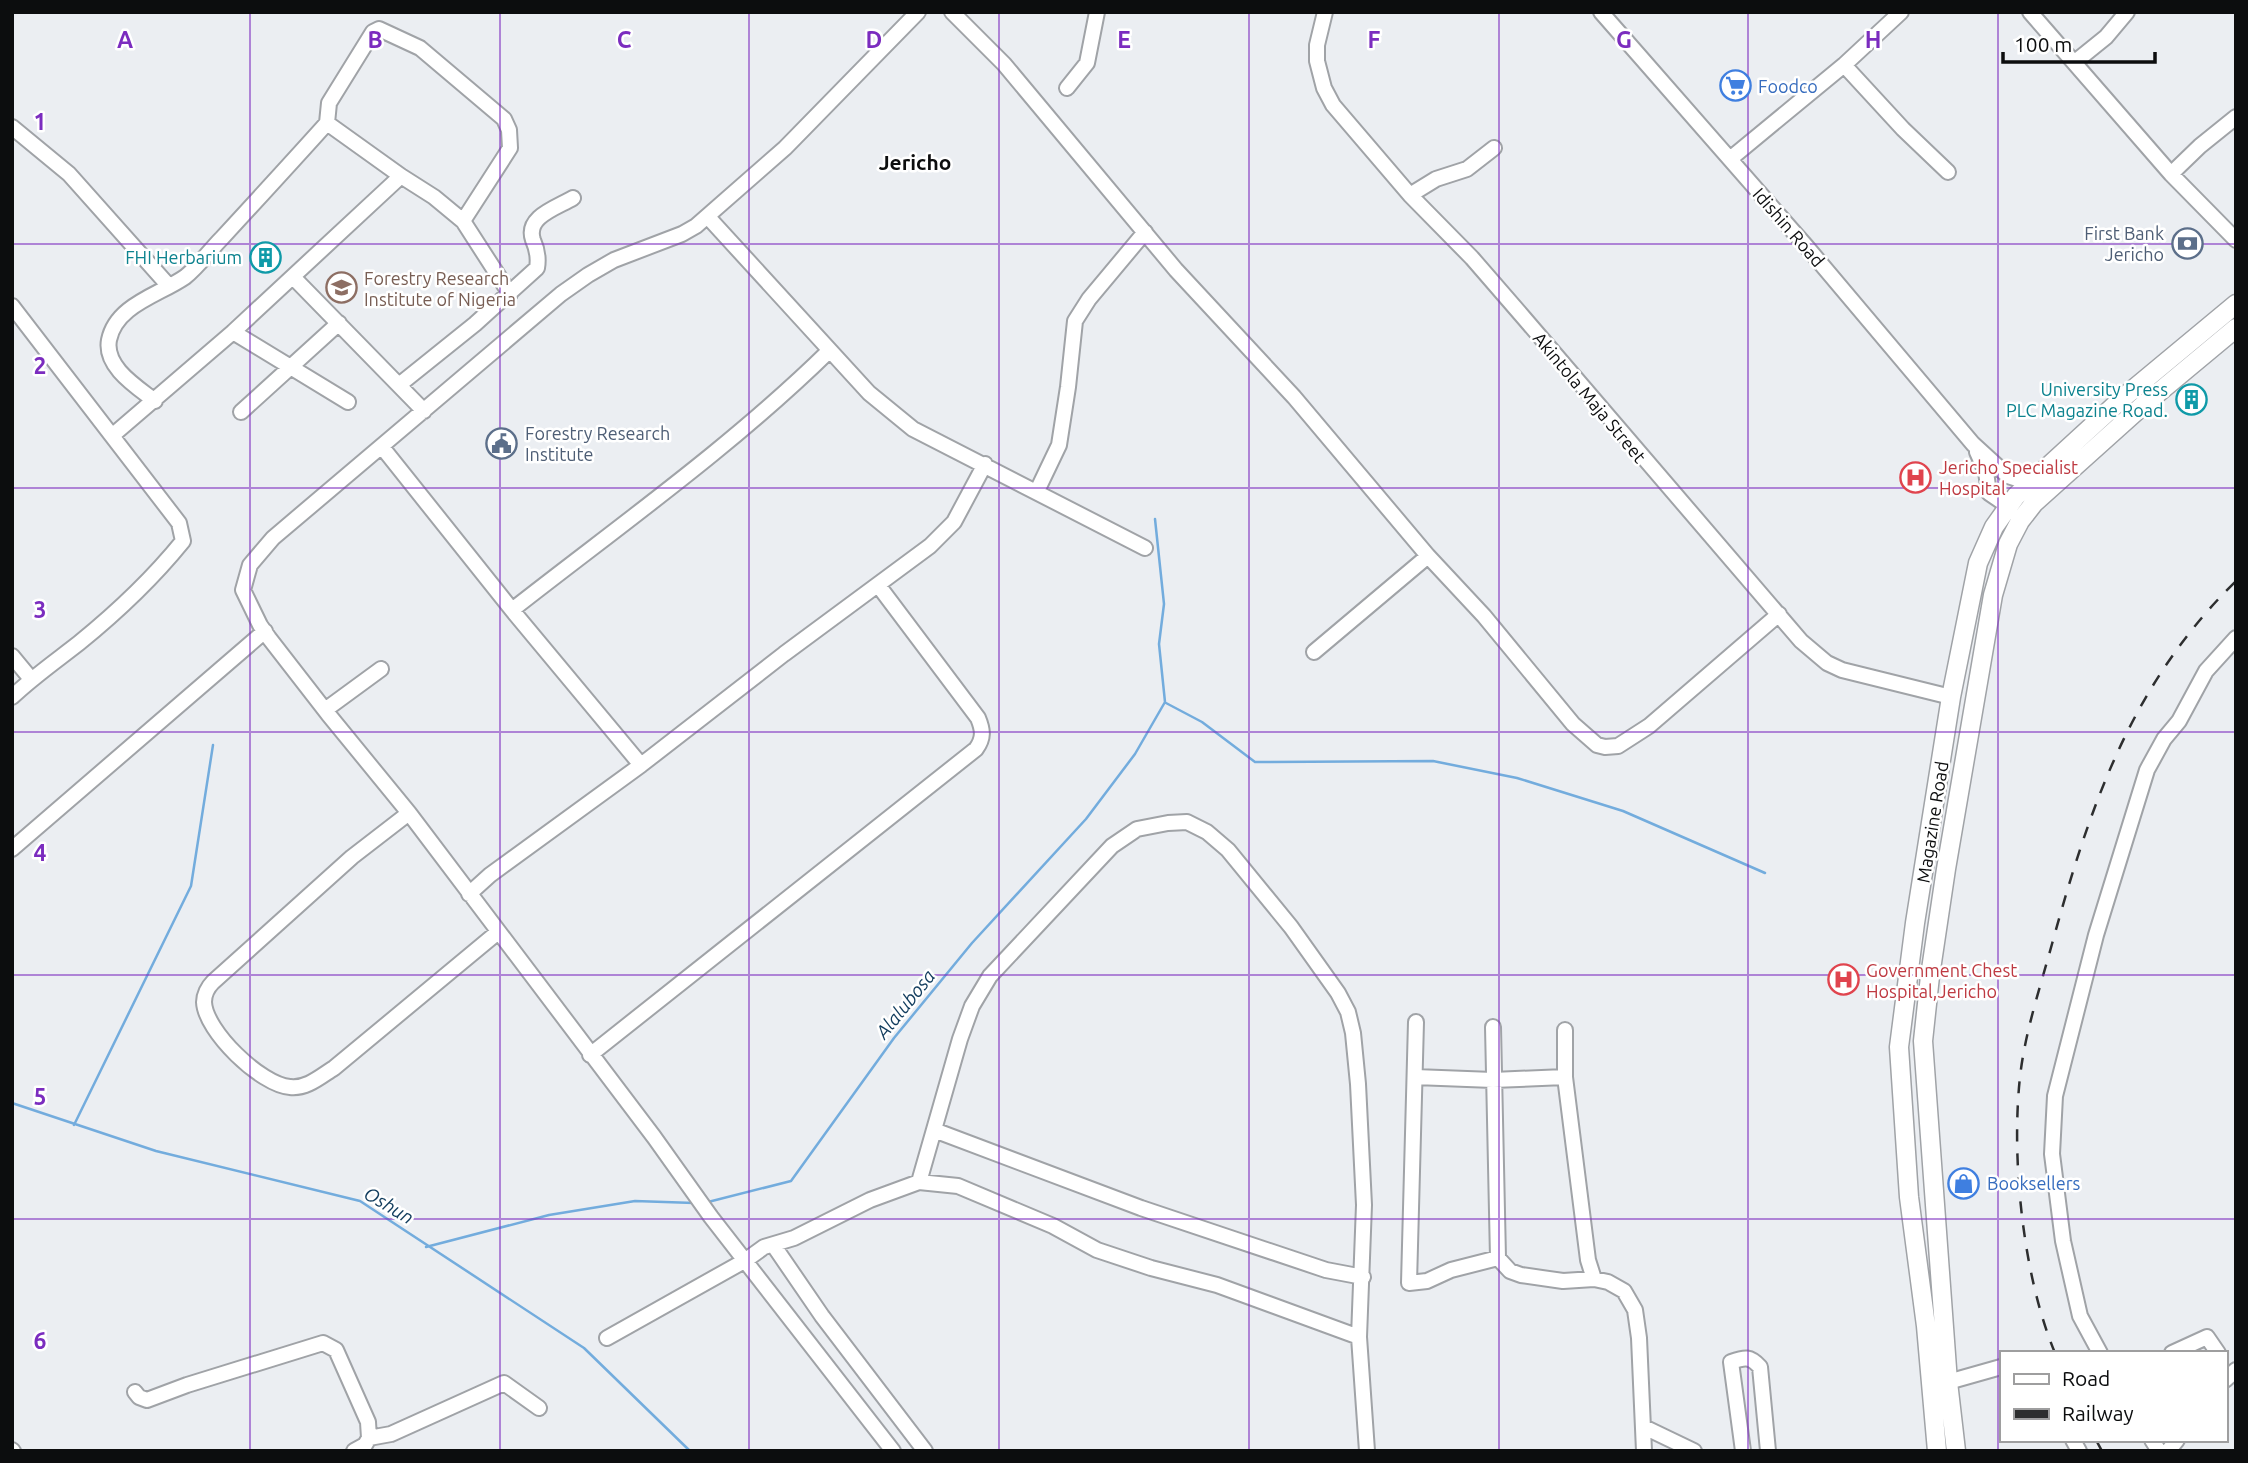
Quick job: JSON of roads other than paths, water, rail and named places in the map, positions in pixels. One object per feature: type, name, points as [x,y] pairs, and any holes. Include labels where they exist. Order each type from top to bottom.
[{"type":"main road","name":"Magazine Road","points":[[1937,1451],[1926,1326],[1909,1197],[1899,1046],[1906,980],[1951,697],[1978,563],[1994,527],[2008,506],[2030,483],[2124,397],[2236,304]]},
{"type":"main road","name":"Magazine Road","points":[[1956,1451],[1948,1382],[1923,1041],[1946,869],[1998,573],[2011,537],[2034,503],[2141,407],[2236,328]]},
{"type":"main road","points":[[1926,863],[1946,869]]},
{"type":"street","points":[[893,1451],[711,1217],[409,813],[265,632],[243,590],[247,573],[256,556],[273,538],[561,294],[614,260],[682,234],[708,216],[785,148],[918,12]]},
{"type":"street","points":[[952,12],[1004,64],[1176,270],[1294,397],[1428,556],[1484,616],[1573,724],[1588,738],[1605,747],[1618,746],[1649,726],[1779,614]]},
{"type":"street","points":[[1067,88],[1087,63],[1097,12]]},
{"type":"street","name":"Akintola Maja Street","points":[[1325,12],[1317,45],[1317,61],[1324,88],[1333,105],[1410,195],[1472,258],[1801,641],[1834,666],[1855,674],[1951,697]]},
{"type":"street","name":"Idishin Road","points":[[1601,12],[1973,444]]},
{"type":"street","points":[[1730,159],[1844,65],[1901,12]]},
{"type":"street","points":[[2030,12],[2171,174],[2236,240]]},
{"type":"street","points":[[2075,62],[2106,37],[2127,12]]},
{"type":"street","points":[[155,401],[132,384],[114,365],[108,351],[109,339],[122,314],[185,276],[327,123],[329,103],[373,32],[379,29],[420,48],[504,119],[509,130],[510,148],[463,221]]},
{"type":"street","points":[[1844,65],[1903,129],[1948,172]]},
{"type":"street","points":[[2171,174],[2236,117]]},
{"type":"street","points":[[327,123],[435,197],[463,221],[510,294]]},
{"type":"street","points":[[12,127],[69,174],[168,285]]},
{"type":"street","points":[[1410,195],[1436,178],[1467,169],[1494,148]]},
{"type":"street","points":[[113,435],[233,332],[401,176]]},
{"type":"street","points":[[399,385],[510,294],[537,268],[539,260],[530,231],[531,225],[573,198]]},
{"type":"street","points":[[708,216],[869,393],[914,429],[1145,548]]},
{"type":"street","points":[[1037,491],[1059,445],[1074,321],[1145,232]]},
{"type":"street","points":[[293,277],[424,411]]},
{"type":"street","points":[[12,306],[179,523],[183,541],[135,593],[12,697]]},
{"type":"street","points":[[241,412],[338,323]]},
{"type":"street","points":[[233,332],[348,402]]},
{"type":"street","points":[[512,610],[731,438],[829,351]]},
{"type":"street","points":[[1973,444],[2008,477],[2030,483]]},
{"type":"street","points":[[1973,444],[1986,472],[1989,493],[2008,506]]},
{"type":"street","points":[[382,447],[512,610],[641,765]]},
{"type":"street","points":[[469,894],[490,875],[641,765],[784,654],[930,546],[949,528],[962,509],[985,464]]},
{"type":"street","points":[[1314,652],[1428,556]]},
{"type":"street","points":[[590,1055],[976,749],[981,742],[983,733],[978,718],[878,585]]},
{"type":"street","points":[[12,849],[265,632]]},
{"type":"street","points":[[2099,1351],[2080,1316],[2063,1241],[2052,1154],[2055,1096],[2096,934],[2142,782],[2156,752],[2179,721],[2206,671],[2236,638]]},
{"type":"street","points":[[12,656],[31,679]]},
{"type":"street","points":[[325,710],[381,668]]},
{"type":"street","points":[[409,813],[352,858],[212,982],[204,1001],[207,1014],[220,1037],[262,1074],[282,1085],[304,1086],[334,1068],[498,932]]},
{"type":"street","points":[[919,1182],[960,1039],[972,1006],[990,976],[1112,846],[1137,829],[1168,822],[1187,822],[1207,832],[1228,850],[1291,927],[1338,993],[1348,1012],[1353,1033],[1364,1205],[1359,1337],[1367,1451]]},
{"type":"street","points":[[1416,1022],[1409,1283],[1427,1281],[1451,1270],[1498,1258]]},
{"type":"street","points":[[1493,1027],[1498,1258],[1510,1270],[1521,1275],[1563,1281],[1594,1279],[1608,1282],[1624,1291],[1635,1310],[1639,1338],[1644,1451]]},
{"type":"street","points":[[1565,1030],[1565,1077],[1588,1260],[1594,1279]]},
{"type":"street","points":[[1415,1077],[1493,1080],[1565,1077]]},
{"type":"street","points":[[934,1130],[1141,1208],[1325,1270],[1363,1277]]},
{"type":"street","points":[[607,1338],[746,1260],[764,1247],[774,1246],[813,1230],[870,1200],[919,1182],[958,1186],[1053,1226],[1097,1250],[1241,1293],[1359,1337]]},
{"type":"street","points":[[774,1246],[822,1316],[925,1451]]},
{"type":"street","points":[[2176,1351],[2207,1337],[2217,1351]]},
{"type":"street","points":[[135,1392],[147,1401],[252,1364],[323,1343],[336,1350],[368,1422],[369,1438],[365,1445],[354,1451]]},
{"type":"street","points":[[1743,1451],[1731,1362],[1748,1358],[1760,1367],[1769,1451]]},
{"type":"street","points":[[1948,1382],[2000,1367]]},
{"type":"street","points":[[369,1438],[391,1434],[504,1383],[539,1408]]},
{"type":"street","points":[[1644,1427],[1694,1451]]},
{"type":"waterway","name":"Alalubosa","points":[[708,1202],[791,1181],[894,1038],[972,943],[1086,819],[1135,754],[1165,702],[1159,644],[1164,604],[1155,519]]},
{"type":"waterway","points":[[1166,703],[1202,722],[1255,762],[1433,761],[1517,778],[1623,811],[1765,873]]},
{"type":"waterway","points":[[74,1125],[191,886],[213,745]]},
{"type":"waterway","name":"Oshun","points":[[12,1103],[156,1151],[360,1201],[584,1348],[690,1451]]},
{"type":"waterway","name":"Alalubosa","points":[[426,1247],[549,1215],[635,1201],[694,1203]]},
{"type":"railway","points":[[2054,1351],[2027,1254],[2019,1180],[2017,1144],[2020,1077],[2029,1027],[2082,844],[2119,749],[2168,662],[2236,581]]},
{"type":"railway","points":[[2097,1442],[2102,1451]]},
{"type":"place","name":"Foodco","points":[[1735,86]]},
{"type":"place","name":"First Bank Jericho","points":[[2187,243]]},
{"type":"place","name":"FHI Herbarium","points":[[265,257]]},
{"type":"place","name":"Forestry Research Institute of Nigeria","points":[[341,288]]},
{"type":"place","name":"University Press PLC Magazine Road.","points":[[2191,399]]},
{"type":"place","name":"Forestry Research Institute","points":[[502,443]]},
{"type":"place","name":"Jericho Specialist Hospital","points":[[1916,477]]},
{"type":"place","name":"Government Chest Hospital,Jericho","points":[[1843,980]]},
{"type":"place","name":"Booksellers","points":[[1964,1183]]},
{"type":"district","name":"Jericho","points":[[915,162]]}]
